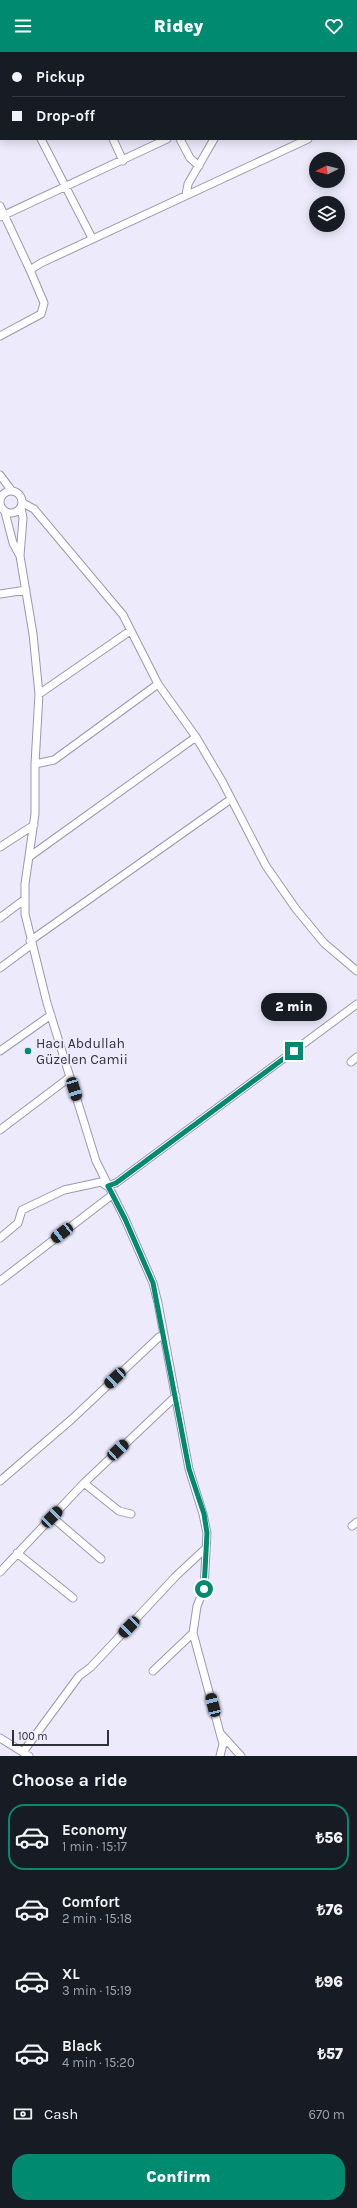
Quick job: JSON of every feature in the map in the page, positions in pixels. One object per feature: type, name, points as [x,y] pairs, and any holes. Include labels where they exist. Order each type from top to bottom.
[{"type":"street","points":[[42,140],[92,238]]},
{"type":"street","points":[[113,140],[123,161]]},
{"type":"street","points":[[2,216],[123,161],[165,140]]},
{"type":"street","points":[[181,140],[190,158],[199,166]]},
{"type":"street","points":[[186,195],[188,184],[213,140]]},
{"type":"street","points":[[30,270],[92,238],[306,140]]},
{"type":"street","points":[[0,206],[2,216],[30,270],[44,303],[43,311],[36,318],[0,336]]},
{"type":"street","points":[[0,475],[12,491]]},
{"type":"street","points":[[20,556],[13,543],[6,512],[0,505],[0,499],[6,492],[12,491],[20,494],[22,506],[23,518],[20,556],[34,634],[39,694],[35,764],[34,825],[29,857],[24,914],[51,1015],[96,1161],[125,1219],[153,1283],[189,1469],[204,1514],[207,1533],[204,1589],[197,1606],[193,1633],[223,1744],[220,1756]]},
{"type":"street","points":[[6,512],[14,513],[22,506]]},
{"type":"street","points":[[22,506],[34,509],[123,615],[158,684],[196,737],[266,866],[296,909],[324,942],[357,971]]},
{"type":"street","points":[[0,594],[26,590]]},
{"type":"street","points":[[39,694],[130,631]]},
{"type":"street","points":[[35,764],[54,760],[158,684]]},
{"type":"street","points":[[29,857],[196,737]]},
{"type":"street","points":[[0,968],[31,943],[231,799]]},
{"type":"street","points":[[0,847],[34,825]]},
{"type":"street","points":[[0,918],[25,899]]},
{"type":"street","points":[[108,1186],[116,1183],[357,1004]]},
{"type":"street","points":[[0,1052],[51,1015]]},
{"type":"street","points":[[0,1130],[70,1077]]},
{"type":"street","points":[[0,1238],[18,1223],[22,1210],[64,1190],[101,1182],[108,1186]]},
{"type":"street","points":[[0,1281],[112,1195]]},
{"type":"street","points":[[0,1481],[72,1419],[158,1337],[164,1336]]},
{"type":"street","points":[[0,1572],[84,1484],[176,1396]]},
{"type":"street","points":[[84,1484],[119,1511],[131,1514]]},
{"type":"street","points":[[52,1517],[101,1559]]},
{"type":"street","points":[[23,1752],[79,1676],[91,1667],[176,1576],[206,1548]]},
{"type":"street","points":[[17,1553],[73,1598]]},
{"type":"street","points":[[153,1671],[193,1633]]},
{"type":"street","points":[[220,1733],[241,1756]]},
{"type":"street","points":[[0,1738],[29,1756]]},
{"type":"place","name":"Hacı Abdullah Güzelen Camii","points":[[28,1051]]},
{"type":"route","points":[[204,1589],[207,1533],[204,1514],[198,1502],[189,1469],[158,1303],[153,1283],[125,1219],[108,1186],[116,1183],[294,1051]]}]
